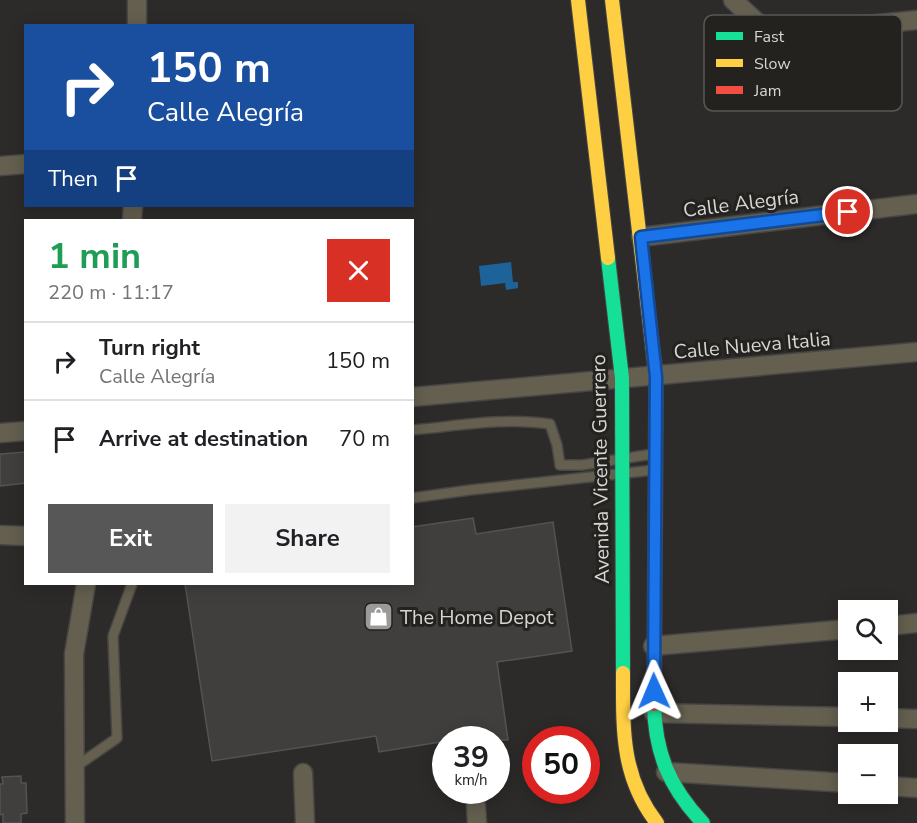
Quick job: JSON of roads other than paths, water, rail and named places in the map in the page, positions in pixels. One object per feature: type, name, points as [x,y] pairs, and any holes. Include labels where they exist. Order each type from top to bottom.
[{"type":"main road","name":"Avenida Vicente Guerrero","points":[[578,0],[622,378],[623,736],[630,773],[643,806],[657,823]]},
{"type":"main road","points":[[612,0],[656,377],[654,713],[658,746],[666,772],[686,805],[703,823]]},
{"type":"street","points":[[137,0],[137,24]]},
{"type":"street","points":[[733,0],[750,15]]},
{"type":"street","points":[[902,22],[917,20]]},
{"type":"street","points":[[0,166],[24,164]]},
{"type":"street","name":"Calle Alegría","points":[[641,237],[917,204]]},
{"type":"street","name":"Calle Nueva Italia","points":[[414,396],[656,377],[917,352]]},
{"type":"street","points":[[0,433],[24,430]]},
{"type":"street","points":[[0,536],[24,536]]},
{"type":"street","points":[[75,823],[74,654],[86,585]]},
{"type":"street","points":[[898,625],[917,624]]},
{"type":"street","points":[[653,646],[838,630]]},
{"type":"street","points":[[654,713],[838,717]]},
{"type":"street","points":[[898,718],[917,719]]},
{"type":"street","points":[[666,772],[838,782]]},
{"type":"street","points":[[303,773],[305,823]]},
{"type":"street","points":[[898,787],[917,788]]},
{"type":"lane","points":[[414,430],[481,423],[533,421],[550,424],[557,445],[560,465],[582,465],[655,454]]},
{"type":"lane","points":[[414,498],[655,470]]},
{"type":"lane","points":[[74,768],[117,738],[113,636],[132,585]]},
{"type":"water","points":[[511,262],[513,282],[518,282],[518,288],[506,290],[505,283],[481,286],[479,266]]},
{"type":"place","name":"The Home Depot","points":[[379,617]]}]
